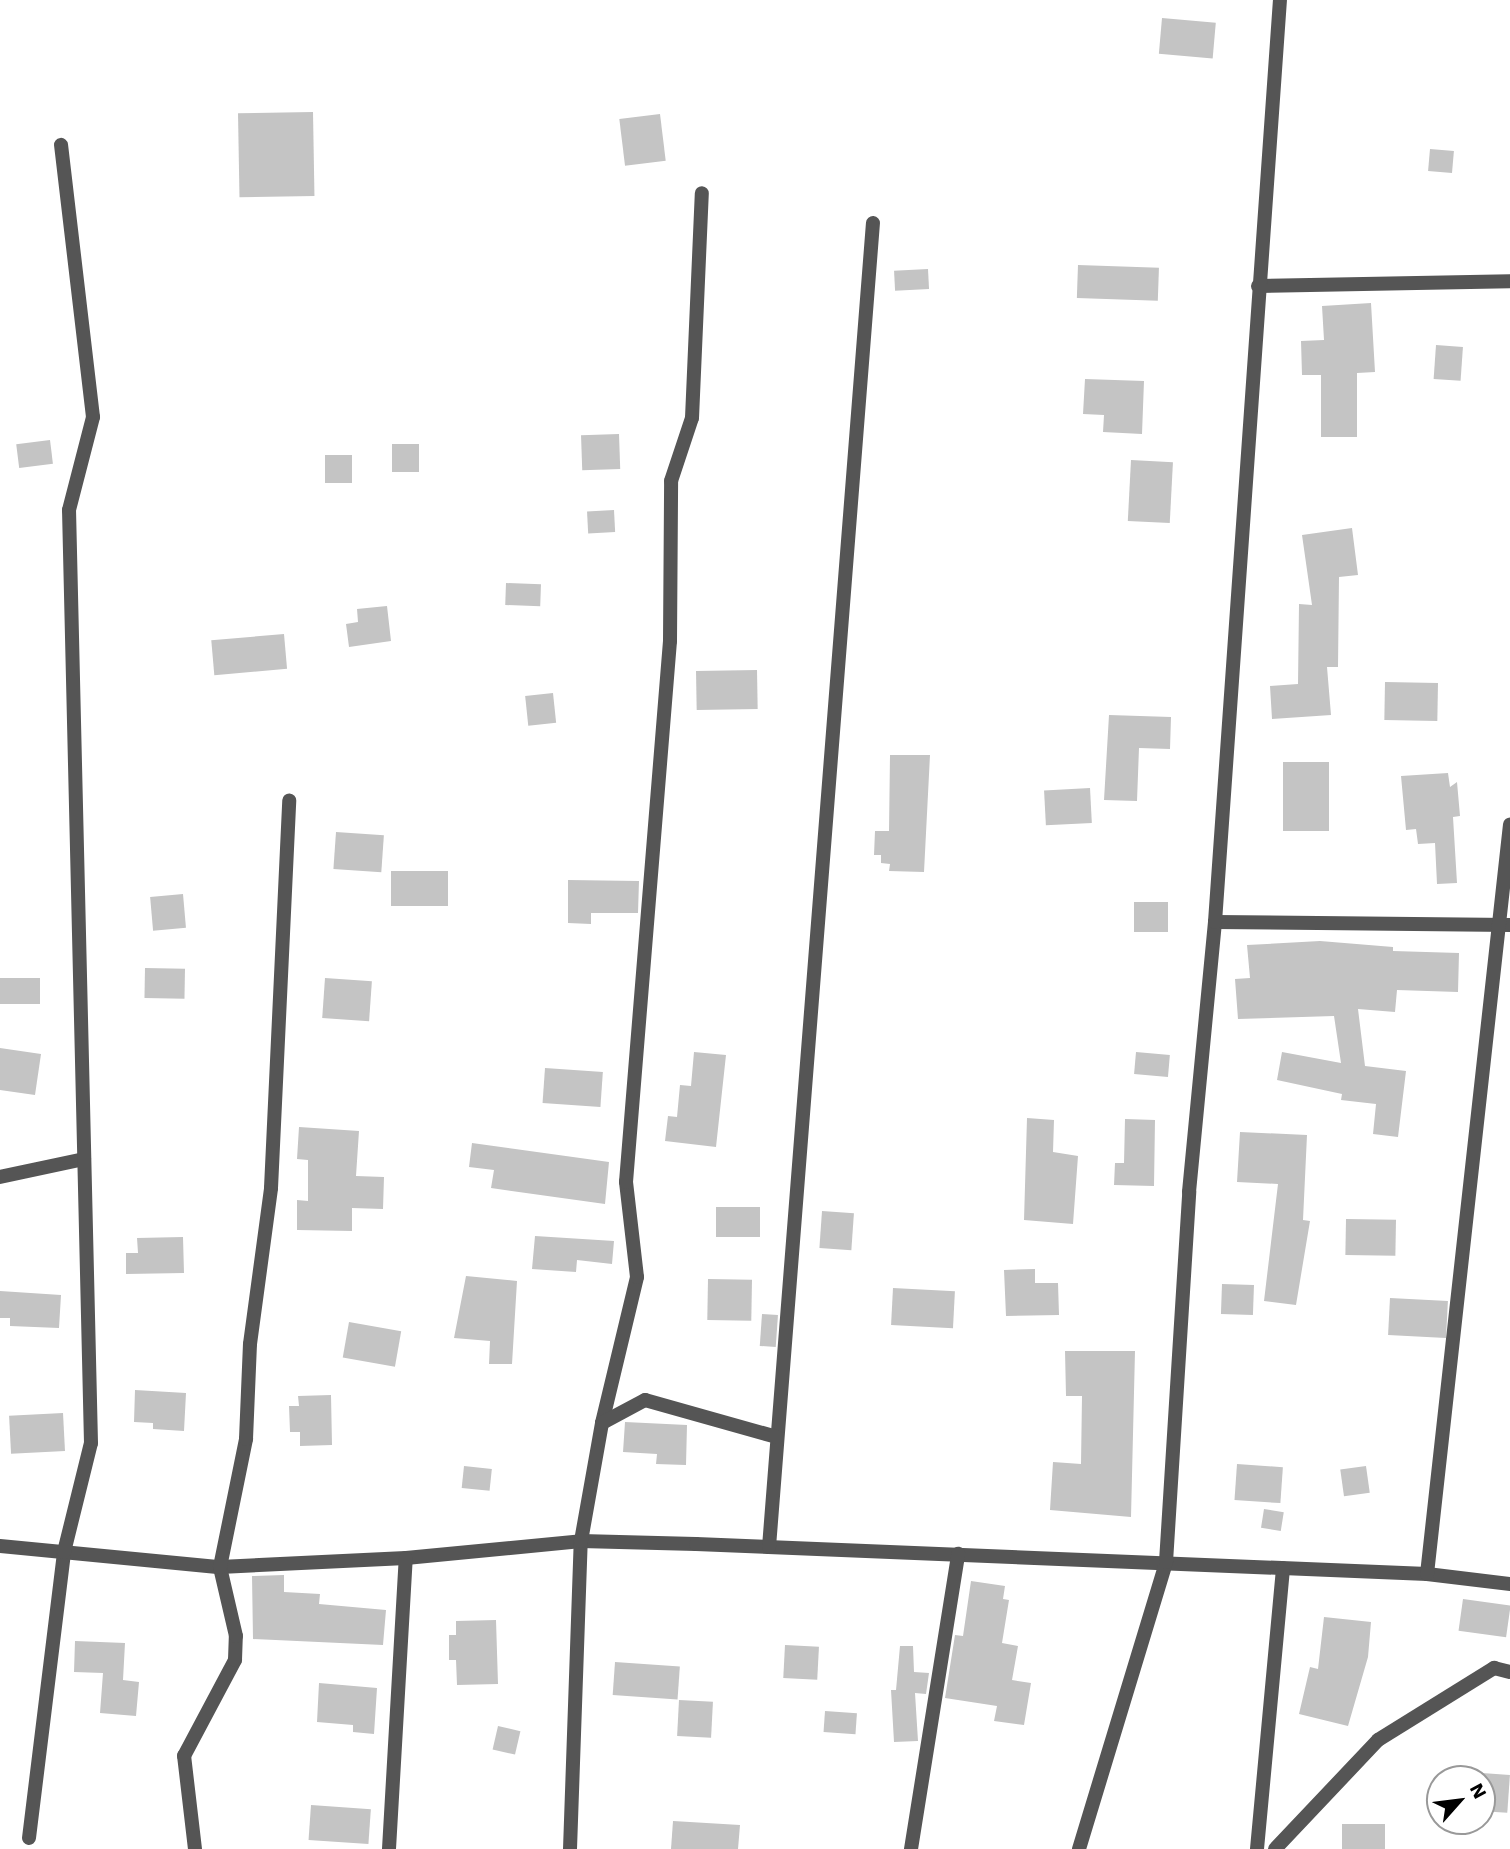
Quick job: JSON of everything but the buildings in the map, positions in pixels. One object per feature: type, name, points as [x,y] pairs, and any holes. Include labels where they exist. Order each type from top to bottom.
[{"type":"street","points":[[1079,1849],[1166,1562],[1189,1192],[1215,922],[1280,0]]},
{"type":"street","points":[[29,1838],[64,1552],[91,1443],[69,510],[93,417],[61,145]]},
{"type":"street","points":[[570,1849],[581,1541],[602,1423],[636,1277],[626,1182],[670,641],[671,481],[692,418],[702,193]]},
{"type":"street","points":[[769,1547],[873,223]]},
{"type":"street","points":[[1258,286],[1510,281]]},
{"type":"street","points":[[195,1849],[184,1756],[235,1660],[236,1636],[220,1567],[246,1439],[250,1344],[271,1188],[289,800]]},
{"type":"street","points":[[1427,1574],[1504,924],[1510,825]]},
{"type":"street","points":[[1215,922],[1504,924]]},
{"type":"street","points":[[0,1177],[84,1159]]},
{"type":"street","points":[[602,1423],[645,1400],[777,1437]]},
{"type":"street","points":[[0,1546],[220,1567],[406,1558],[581,1541],[1427,1574],[1510,1584]]},
{"type":"street","points":[[911,1849],[958,1554]]},
{"type":"street","points":[[389,1849],[406,1558]]},
{"type":"street","points":[[1257,1849],[1283,1568]]},
{"type":"street","points":[[1275,1849],[1378,1740],[1494,1668],[1510,1672]]}]
